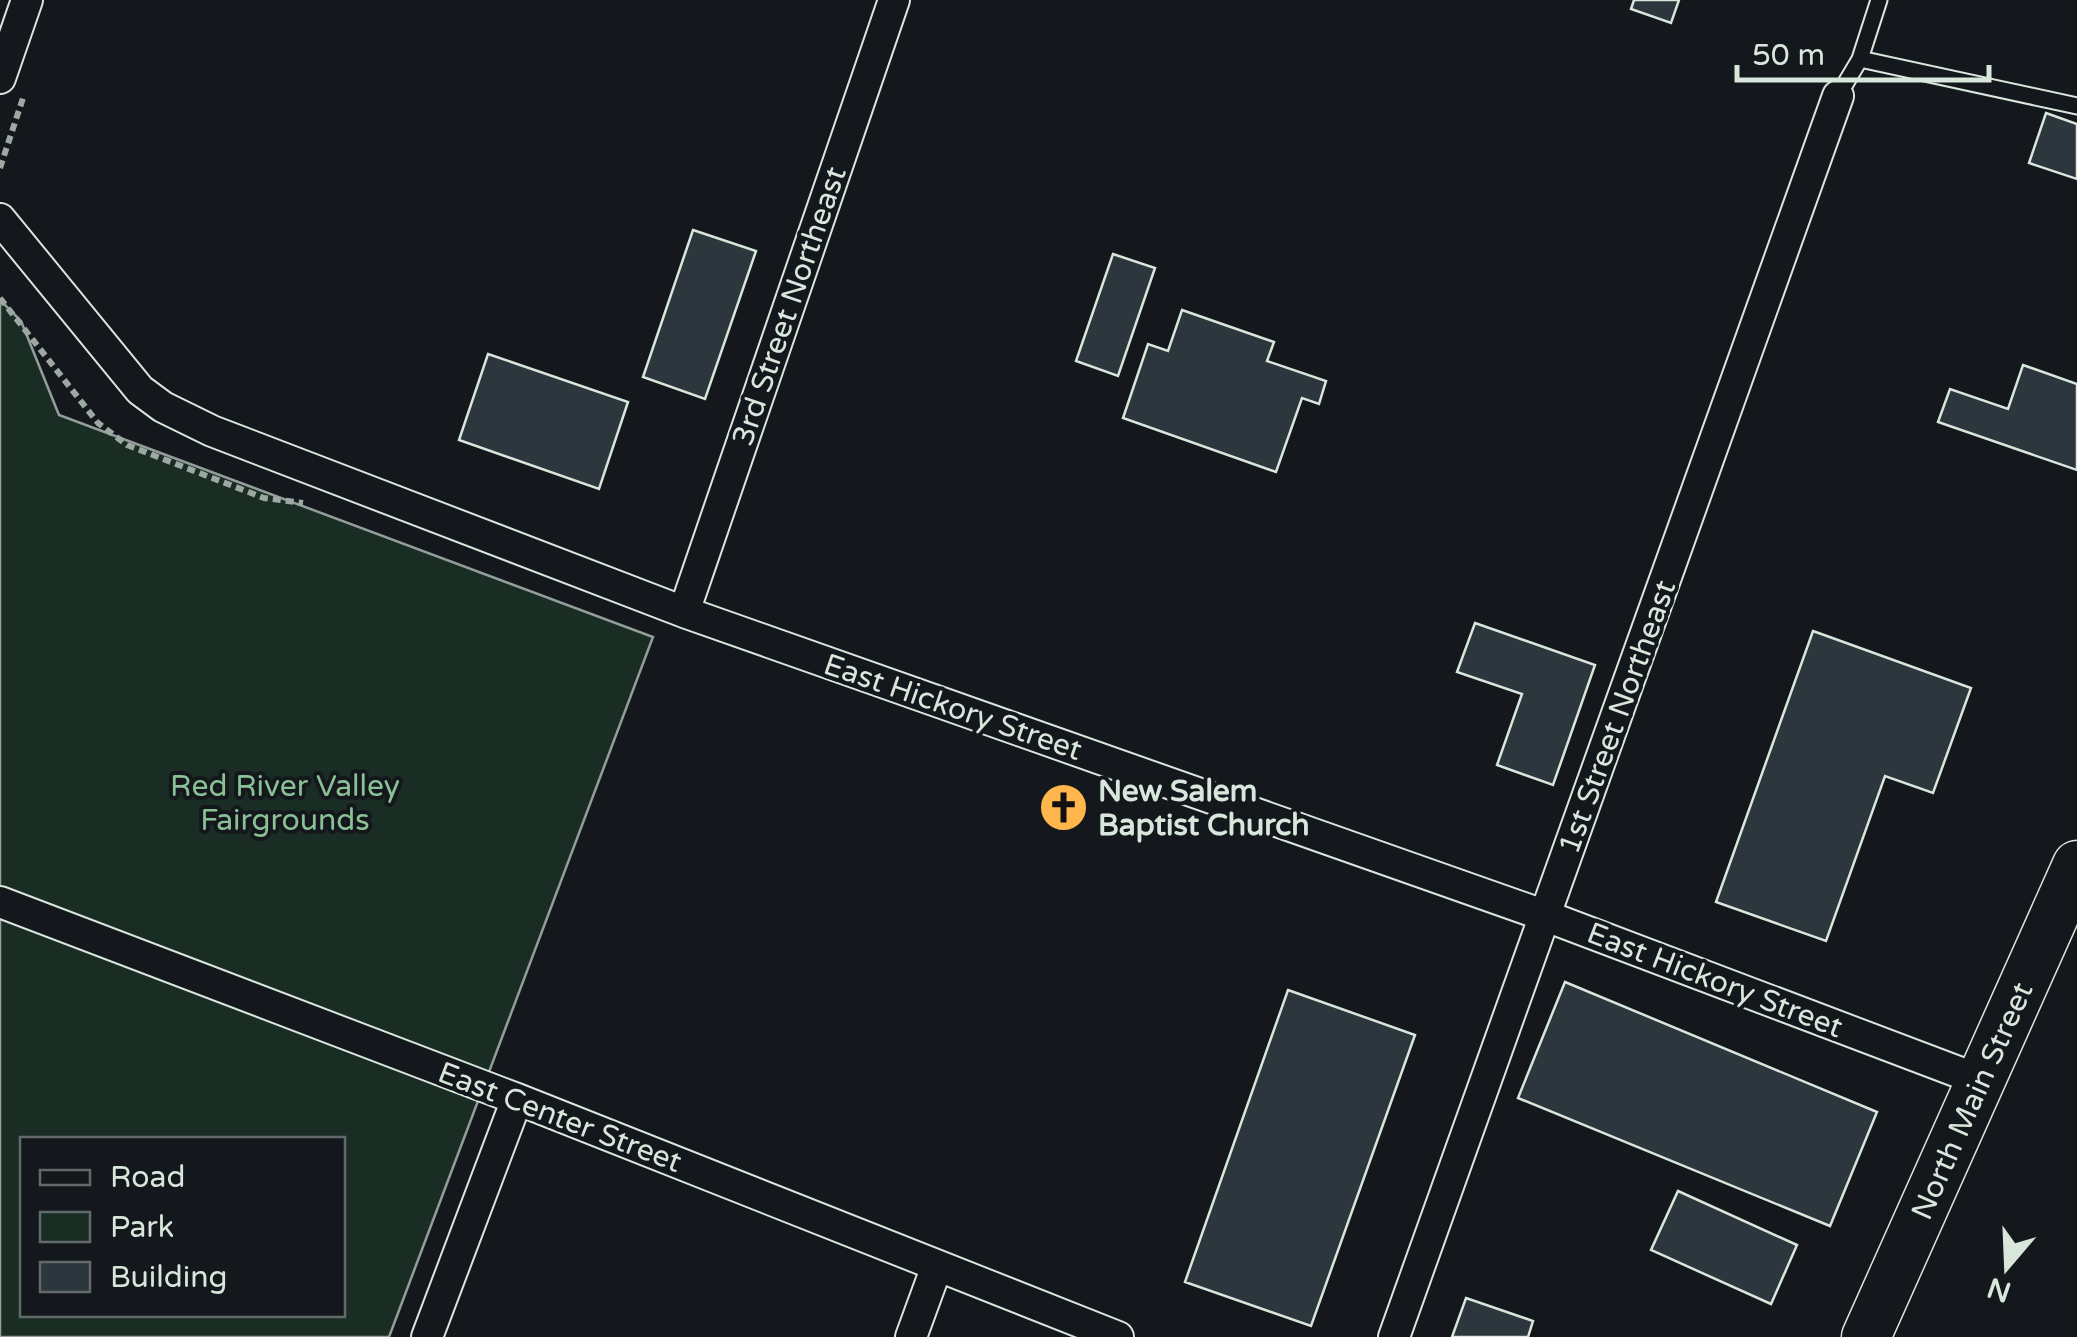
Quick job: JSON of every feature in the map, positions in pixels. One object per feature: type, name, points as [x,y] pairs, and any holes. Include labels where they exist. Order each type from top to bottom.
[{"type":"main road","name":"North Main Street","points":[[1866,1337],[2076,870]]},
{"type":"street","points":[[0,78],[27,0]]},
{"type":"street","name":"3rd Street Northeast","points":[[684,612],[894,0]]},
{"type":"street","name":"1st Street Northeast","points":[[1394,1337],[1838,96]]},
{"type":"street","name":"East Hickory Street","points":[[0,219],[140,390],[212,430],[684,612],[1546,916],[1982,1081]]},
{"type":"street","name":"East Center Street","points":[[0,902],[517,1099],[1118,1337]]},
{"type":"street","points":[[427,1337],[517,1099]]},
{"type":"street","points":[[910,1337],[937,1266]]},
{"type":"lane","points":[[1838,96],[1860,59],[1879,0]]},
{"type":"lane","points":[[1860,59],[2077,106]]},
{"type":"green space","name":"Red River Valley Fairgrounds","points":[[0,300],[21,321],[59,415],[653,637],[389,1337],[0,1337]]},
{"type":"building","points":[[1634,0],[1679,0],[1671,23],[1631,9]]},
{"type":"building","points":[[2046,113],[2077,124],[2077,179],[2029,163]]},
{"type":"building","points":[[693,230],[756,251],[705,399],[643,377]]},
{"type":"building","points":[[1113,254],[1155,268],[1118,376],[1076,361]]},
{"type":"building","points":[[1182,310],[1274,342],[1267,361],[1326,381],[1319,404],[1302,398],[1276,472],[1123,418],[1148,344],[1168,351]]},
{"type":"building","points":[[488,354],[628,402],[599,489],[459,440]]},
{"type":"building","points":[[2023,365],[2077,384],[2077,470],[1938,422],[1950,389],[2008,409]]},
{"type":"building","points":[[1475,623],[1595,665],[1553,785],[1497,765],[1522,694],[1457,672]]},
{"type":"building","points":[[1813,631],[1971,688],[1933,793],[1885,776],[1826,941],[1716,902]]},
{"type":"building","points":[[1565,982],[1877,1112],[1830,1226],[1518,1098]]},
{"type":"building","points":[[1288,990],[1415,1035],[1311,1326],[1185,1282]]},
{"type":"building","points":[[1678,1191],[1797,1245],[1771,1304],[1651,1250]]},
{"type":"building","points":[[1466,1298],[1533,1321],[1528,1337],[1452,1337]]},
{"type":"place","name":"New Salem Baptist Church","points":[[1063,808]]}]
